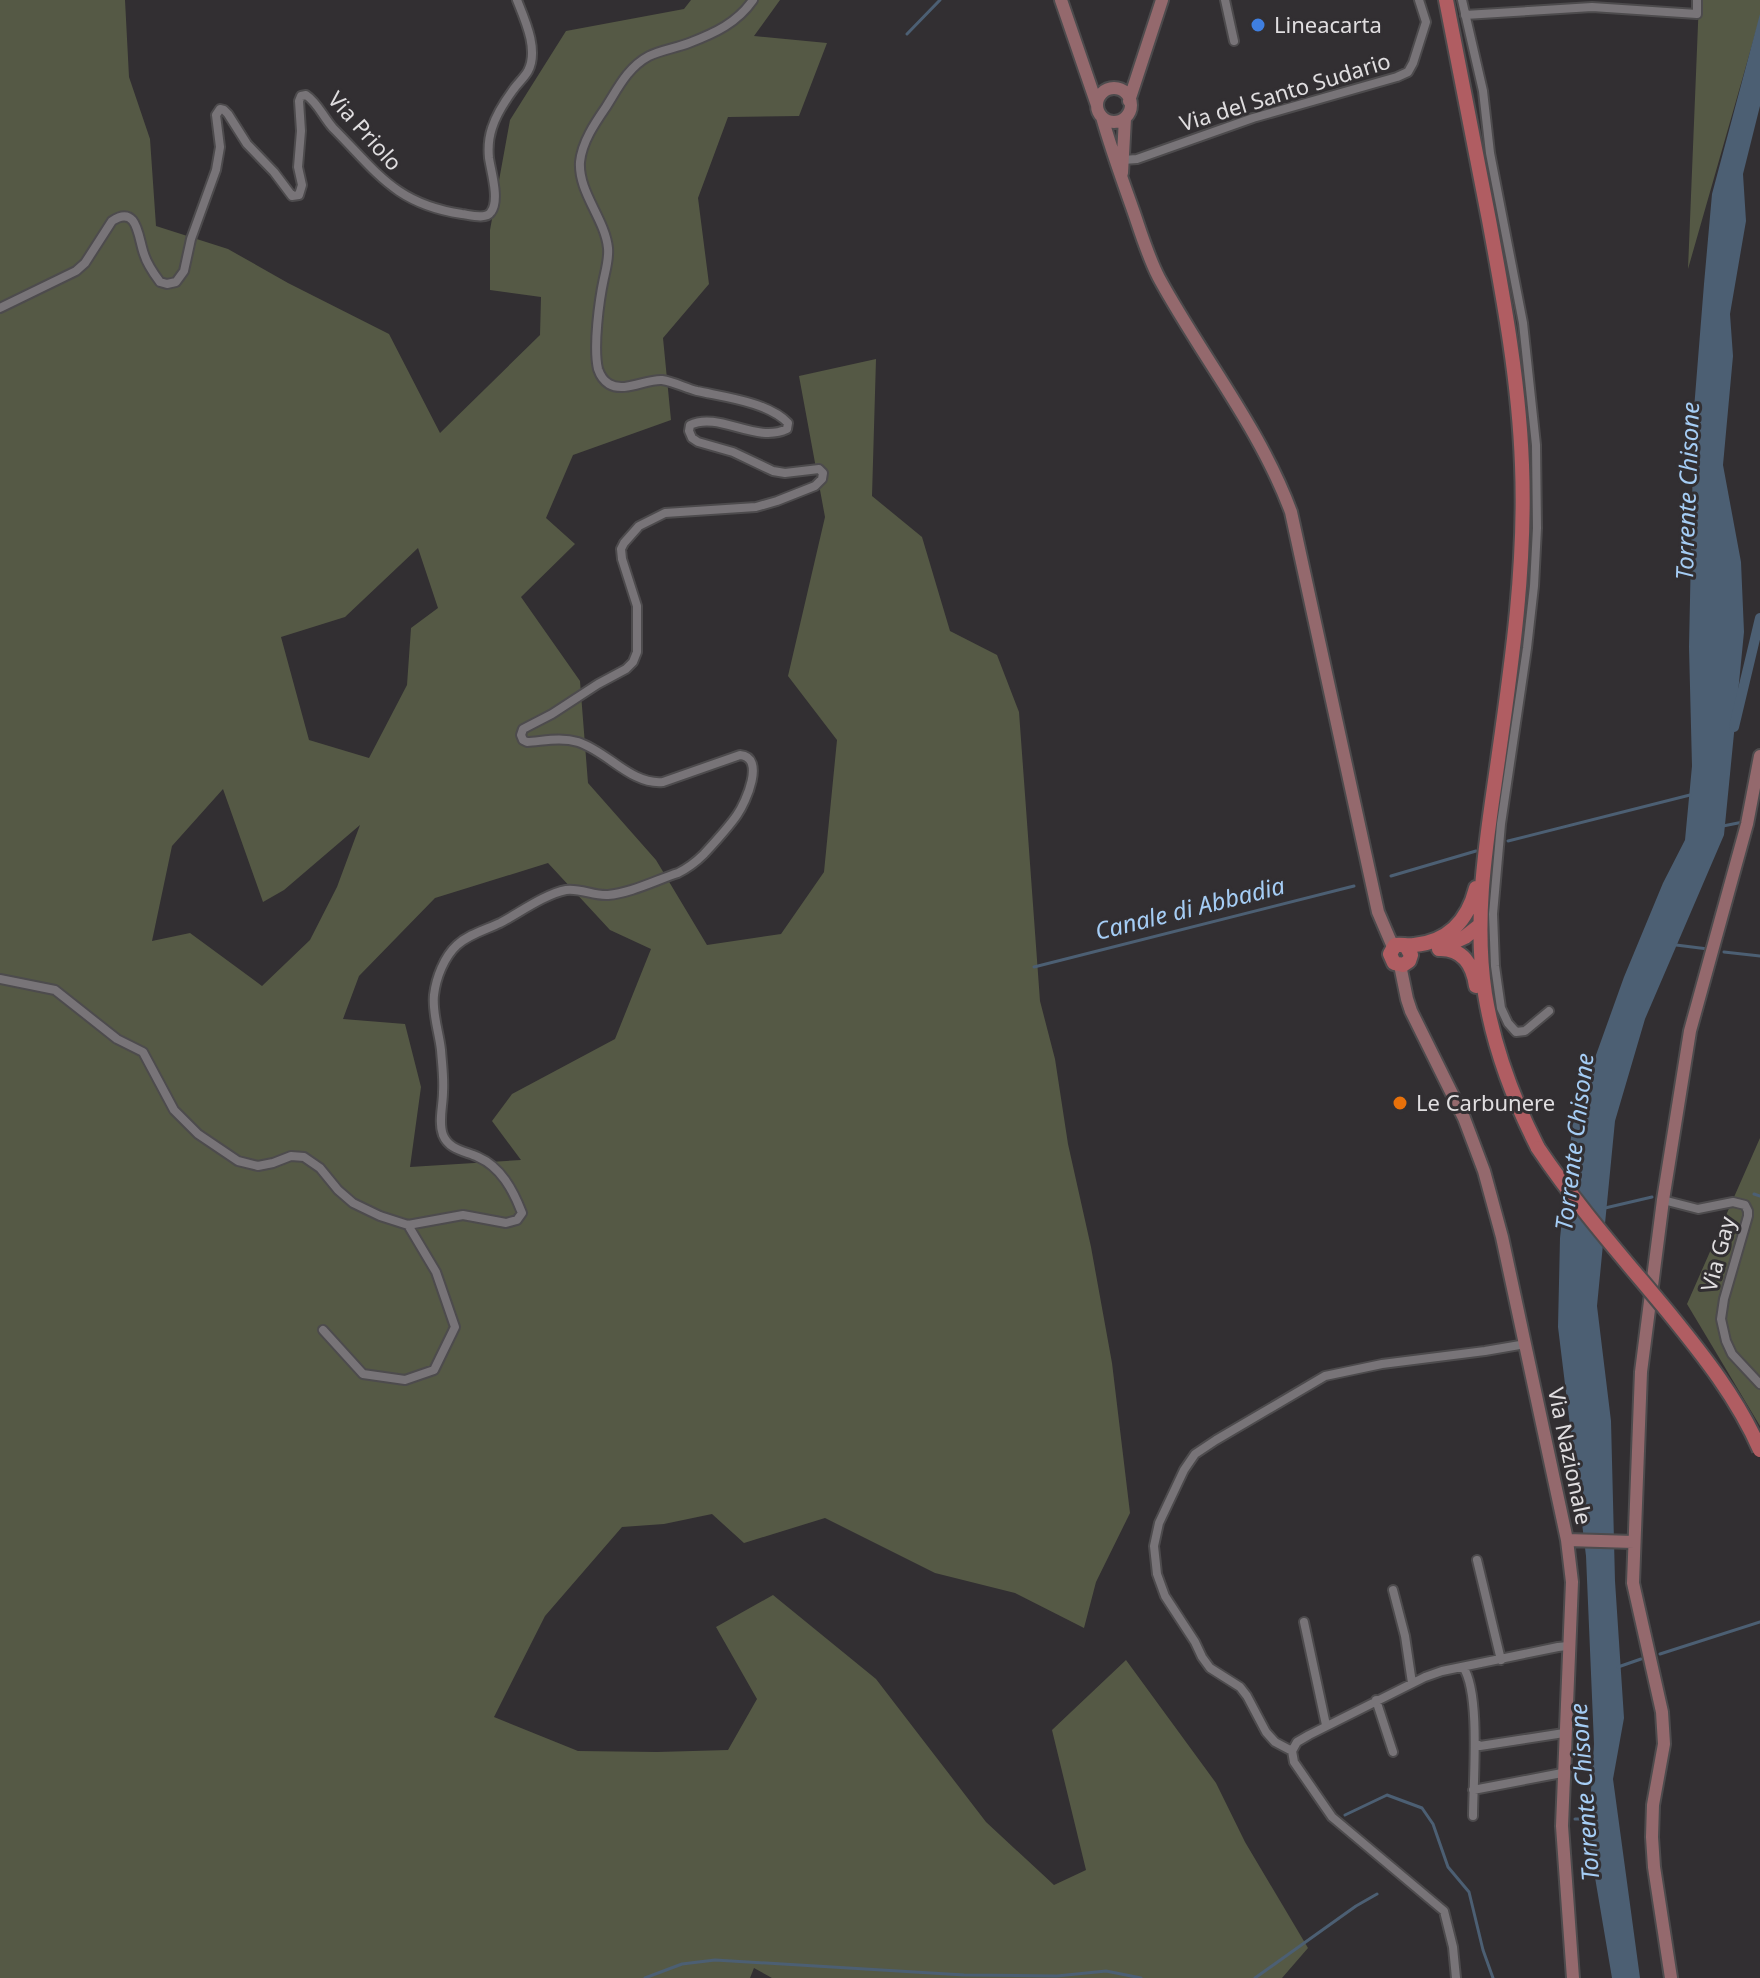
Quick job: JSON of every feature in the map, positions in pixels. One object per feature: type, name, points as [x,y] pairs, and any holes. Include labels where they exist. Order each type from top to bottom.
[{"type":"main road","points":[[1061,0],[1099,111],[1106,120],[1116,122],[1125,118]]},
{"type":"main road","points":[[1129,101],[1162,0]]},
{"type":"main road","points":[[1446,0],[1503,295],[1514,367],[1522,465],[1523,536],[1515,641],[1480,897],[1489,1018],[1506,1075],[1538,1148],[1583,1209],[1699,1350],[1729,1394],[1760,1450]]},
{"type":"main road","points":[[1099,111],[1100,95],[1112,89],[1141,64]]},
{"type":"main road","points":[[1086,75],[1096,85],[1124,92],[1129,101],[1130,110],[1125,118],[1122,180]]},
{"type":"main road","name":"Via Nazionale","points":[[1099,111],[1157,275],[1264,450],[1291,512],[1378,912],[1402,954],[1411,1011],[1464,1118],[1484,1171],[1502,1237],[1567,1540],[1572,1582],[1562,1773],[1562,1851],[1573,1978]]},
{"type":"main road","points":[[1671,1978],[1652,1837],[1653,1805],[1664,1744],[1662,1712],[1633,1583],[1641,1372],[1663,1200],[1690,1031],[1747,824],[1760,756]]},
{"type":"main road","points":[[1402,954],[1418,945],[1437,940],[1457,926],[1466,915],[1474,896],[1484,857]]},
{"type":"main road","points":[[1402,954],[1439,949],[1465,937],[1480,925]]},
{"type":"main road","points":[[1439,949],[1455,951],[1472,967],[1502,1088],[1524,1120]]},
{"type":"main road","points":[[1567,1540],[1634,1542]]},
{"type":"street","name":"Via Priolo","points":[[0,308],[76,271],[85,263],[112,221],[119,217],[127,217],[135,224],[144,256],[160,282],[176,282],[184,271],[191,239],[216,170],[220,140],[216,115],[220,109],[228,114],[247,144],[292,196],[298,196],[301,191],[298,167],[301,131],[299,101],[306,95],[363,160],[395,190],[426,205],[459,214],[489,215],[494,198],[489,155],[491,129],[532,59],[531,44],[517,0]]},
{"type":"street","points":[[0,979],[55,990],[117,1039],[143,1052],[174,1110],[198,1134],[238,1161],[258,1166],[291,1156],[304,1157],[320,1168],[353,1203],[408,1225],[463,1215],[506,1223],[517,1220],[522,1213],[508,1182],[479,1157],[451,1146],[443,1137],[440,1123],[443,1089],[434,997],[447,957],[468,937],[566,890],[610,895],[678,873],[704,854],[739,812],[753,776],[751,759],[740,755],[652,783],[576,742],[527,742],[521,735],[523,729],[633,662],[637,652],[637,606],[621,549],[639,526],[665,513],[756,507],[815,486],[822,479],[823,473],[819,469],[773,471],[733,452],[698,442],[689,431],[690,425],[701,422],[753,432],[782,431],[787,429],[788,423],[783,417],[746,401],[675,383],[650,381],[612,386],[598,370],[598,321],[608,248],[584,183],[580,162],[586,141],[628,72],[647,57],[726,28],[753,0]]},
{"type":"street","points":[[1225,0],[1234,41]]},
{"type":"street","name":"Via del Santo Sudario","points":[[1123,160],[1137,159],[1253,118],[1408,72],[1426,22],[1419,0]]},
{"type":"street","points":[[1462,0],[1483,91],[1490,153],[1523,323],[1536,445],[1534,586],[1501,824],[1493,914],[1495,966],[1501,1008],[1516,1032],[1525,1031],[1549,1011]]},
{"type":"street","points":[[1465,15],[1592,7],[1697,14],[1697,0]]},
{"type":"street","name":"Via Gay","points":[[1663,1200],[1698,1209],[1733,1202],[1745,1205],[1748,1216],[1721,1319],[1732,1354],[1760,1384]]},
{"type":"street","points":[[323,1330],[363,1374],[405,1380],[434,1370],[455,1327],[436,1272],[408,1225]]},
{"type":"street","points":[[1292,1751],[1283,1748],[1266,1732],[1240,1687],[1218,1674],[1202,1657],[1165,1596],[1157,1574],[1154,1546],[1159,1523],[1184,1470],[1195,1454],[1216,1440],[1325,1376],[1382,1364],[1526,1344]]},
{"type":"street","points":[[1477,1560],[1501,1660]]},
{"type":"street","points":[[1393,1590],[1405,1636],[1412,1683]]},
{"type":"street","points":[[1304,1622],[1326,1725]]},
{"type":"street","points":[[1456,1978],[1453,1947],[1444,1911],[1332,1817],[1294,1762],[1292,1751],[1297,1742],[1326,1725],[1442,1671],[1568,1646]]},
{"type":"street","points":[[1463,1667],[1474,1707],[1473,1816]]},
{"type":"street","points":[[1376,1700],[1393,1752]]},
{"type":"street","points":[[1475,1743],[1480,1746],[1564,1733]]},
{"type":"street","points":[[1473,1790],[1562,1773]]},
{"type":"green space","points":[[0,0],[125,0],[129,77],[150,139],[156,226],[228,249],[389,334],[440,433],[540,335],[541,297],[490,290],[490,230],[510,120],[566,31],[684,9],[691,0],[780,0],[754,36],[827,43],[799,116],[728,117],[698,198],[709,284],[663,338],[671,420],[573,455],[546,518],[575,544],[521,597],[580,681],[588,783],[656,860],[707,945],[781,934],[824,872],[837,740],[788,676],[825,517],[799,376],[876,359],[872,496],[922,537],[950,631],[997,655],[1019,712],[1040,1001],[1055,1059],[1068,1144],[1112,1363],[1130,1513],[1096,1582],[1084,1628],[1015,1593],[935,1573],[825,1518],[744,1543],[712,1514],[664,1524],[622,1527],[545,1616],[494,1717],[578,1751],[728,1750],[757,1699],[716,1627],[773,1595],[876,1679],[986,1822],[1054,1885],[1086,1870],[1052,1730],[1126,1660],[1216,1783],[1245,1842],[1308,1948],[1282,1978],[772,1978],[754,1968],[750,1978],[0,1978]],"holes":[[[418,548],[438,608],[411,628],[407,685],[369,758],[309,740],[281,637],[345,617]],[[223,789],[263,902],[284,890],[360,825],[337,887],[310,940],[262,986],[190,933],[152,941],[172,846]],[[548,863],[610,930],[651,949],[615,1039],[512,1094],[492,1121],[521,1160],[410,1167],[421,1087],[405,1024],[343,1019],[359,976],[435,898]]]},
{"type":"green space","points":[[1699,0],[1760,0],[1760,17],[1688,269]]},
{"type":"green space","points":[[1760,1138],[1760,1426],[1687,1304]]},
{"type":"water","name":"Torrente Chisone","points":[[1760,14],[1760,106],[1743,174],[1746,221],[1730,314],[1733,356],[1723,465],[1741,562],[1744,632],[1724,835],[1645,1019],[1615,1121],[1597,1306],[1611,1421],[1615,1581],[1624,1718],[1613,1779],[1640,1978],[1612,1978],[1588,1836],[1594,1744],[1586,1556],[1558,1327],[1560,1238],[1573,1119],[1624,977],[1663,883],[1685,840],[1692,766],[1689,647],[1694,409],[1712,194]]},
{"type":"waterway","name":"Canale di Abbadia","points":[[907,34],[940,0]]},
{"type":"waterway","points":[[1734,727],[1760,618]]},
{"type":"waterway","name":"Canale di Abbadia","points":[[1508,841],[1690,795]]},
{"type":"waterway","points":[[1723,826],[1743,822]]},
{"type":"waterway","name":"Canale di Abbadia","points":[[1391,876],[1476,851]]},
{"type":"waterway","name":"Canale di Abbadia","points":[[1034,967],[1354,886]]},
{"type":"waterway","points":[[1676,945],[1708,949]]},
{"type":"waterway","points":[[1724,952],[1760,956]]},
{"type":"waterway","points":[[1754,1194],[1760,1196]]},
{"type":"waterway","points":[[1605,1208],[1652,1197]]},
{"type":"waterway","points":[[1660,1654],[1760,1622]]},
{"type":"waterway","points":[[1618,1667],[1641,1659]]},
{"type":"waterway","name":"Canale di Abbadia","points":[[1345,1815],[1387,1795],[1422,1808],[1433,1824],[1448,1867],[1469,1892],[1493,1978]]},
{"type":"waterway","name":"Torrente Chisone","points":[[1575,1819],[1591,1819]]},
{"type":"waterway","points":[[1255,1978],[1377,1894]]},
{"type":"waterway","points":[[645,1978],[682,1964],[715,1960],[964,1975],[1057,1976],[1106,1971],[1141,1978]]},
{"type":"place","name":"Lineacarta","points":[[1258,25]]},
{"type":"place","name":"Le Carbunere","points":[[1400,1103]]}]
